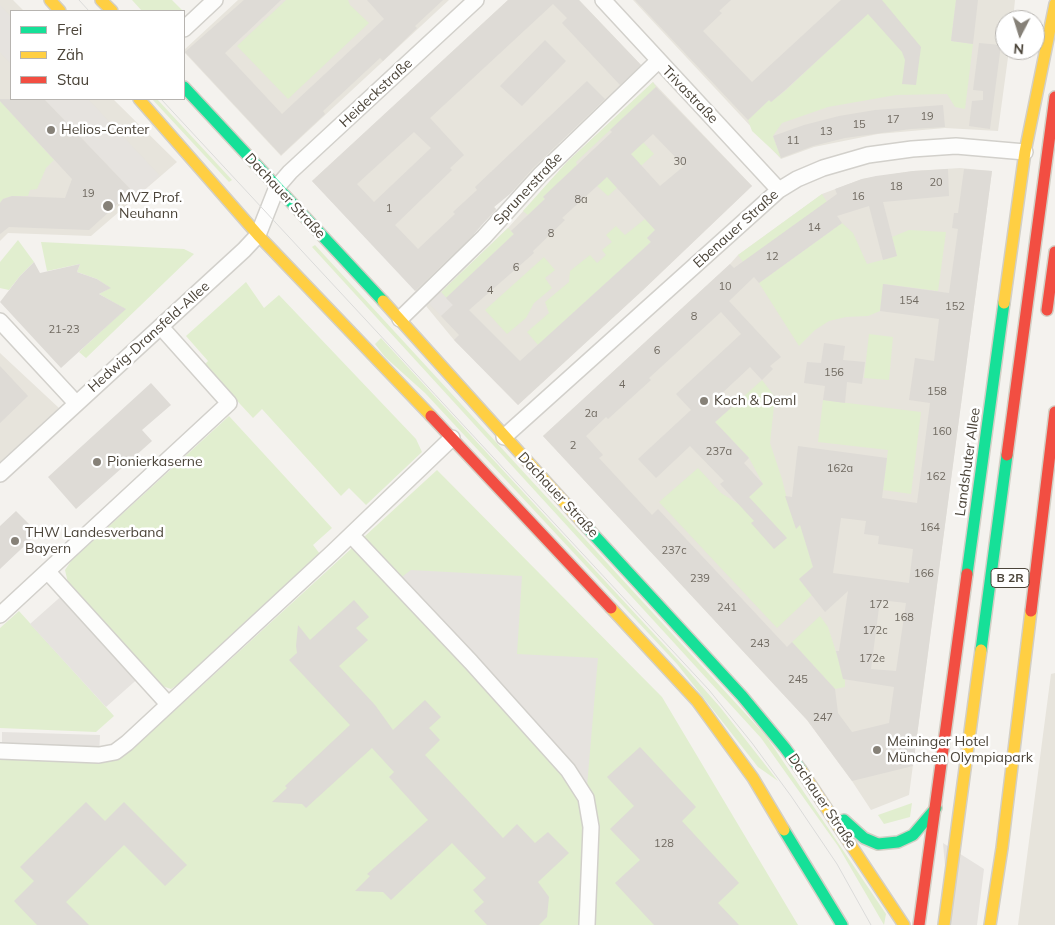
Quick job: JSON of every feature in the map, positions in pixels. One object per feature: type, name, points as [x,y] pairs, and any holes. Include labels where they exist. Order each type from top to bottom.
[{"type":"main road","points":[[50,0],[59,10]]},
{"type":"main road","points":[[101,0],[111,10]]},
{"type":"main road","name":"Landshuter Allee","points":[[919,925],[1025,152],[1055,4]]},
{"type":"main road","name":"Dachauer Straße","points":[[185,88],[400,319],[504,437],[742,696],[785,748],[822,800],[904,925]]},
{"type":"main road","name":"B 2R","points":[[944,925],[1055,97]]},
{"type":"main road","points":[[140,100],[258,235],[452,438],[697,701],[753,778],[842,925]]},
{"type":"main road","points":[[1045,323],[1055,252]]},
{"type":"main road","points":[[990,925],[1002,848],[1055,412]]},
{"type":"main road","points":[[822,800],[864,838],[878,844],[898,842],[913,835],[936,808]]},
{"type":"street","points":[[185,28],[215,0]]},
{"type":"street","name":"Heideckstraße","points":[[277,187],[298,165],[476,0]]},
{"type":"street","name":"Trivastraße","points":[[602,0],[779,190]]},
{"type":"street","name":"Sprunerstraße","points":[[400,319],[484,237],[540,175],[658,61]]},
{"type":"street","name":"Ebenauer Straße","points":[[504,437],[779,190],[797,179],[823,168],[868,154],[956,146],[1025,152]]},
{"type":"street","name":"Hedwig-Dransfeld-Allee","points":[[0,474],[161,327],[258,235],[277,187]]},
{"type":"street","points":[[0,321],[76,403]]},
{"type":"street","points":[[0,615],[229,403],[161,327]]},
{"type":"street","points":[[0,751],[95,755],[115,752],[351,536],[452,438]]},
{"type":"street","points":[[351,536],[471,662],[568,770],[586,798],[591,827],[587,925]]},
{"type":"street","points":[[48,572],[168,704]]},
{"type":"shaded area","points":[[0,0],[13,0],[23,10],[10,10],[10,100],[114,100],[177,162],[91,236],[8,233],[0,241]]},
{"type":"shaded area","points":[[238,0],[449,0],[281,156],[185,53],[185,49]]},
{"type":"shaded area","points":[[508,0],[579,0],[642,66],[559,144],[560,146],[528,176],[529,178],[494,207],[497,210],[473,233],[476,236],[416,291],[312,181]]},
{"type":"shaded area","points":[[633,0],[1015,0],[1014,10],[995,10],[995,60],[1008,60],[998,131],[945,128],[878,134],[814,147],[781,159]]},
{"type":"shaded area","points":[[0,5],[10,16],[10,63],[0,52]]},
{"type":"shaded area","points":[[653,82],[752,186],[518,405],[454,340],[426,306],[433,297],[441,292],[508,228],[567,162]]},
{"type":"shaded area","points":[[45,100],[89,100],[160,176],[137,196]]},
{"type":"shaded area","points":[[960,168],[992,171],[909,795],[871,810],[807,720],[543,436],[738,255],[822,194],[862,179],[913,171]]},
{"type":"shaded area","points":[[441,292],[453,305],[441,316],[429,303],[433,297]]},
{"type":"shaded area","points":[[0,353],[59,408],[0,462]]},
{"type":"shaded area","points":[[411,570],[522,576],[517,654],[598,658],[586,798],[395,582]]},
{"type":"shaded area","points":[[66,592],[142,675],[106,707],[30,624]]},
{"type":"shaded area","points":[[1055,673],[1055,925],[1018,925],[1051,674]]},
{"type":"shaded area","points":[[2,732],[100,735],[99,755],[2,751]]},
{"type":"shaded area","points":[[943,843],[984,869],[977,925],[950,925]]},
{"type":"green space","points":[[132,0],[172,0],[182,10],[141,10]]},
{"type":"green space","points":[[286,0],[348,0],[350,5],[369,23],[288,99],[237,46]]},
{"type":"green space","points":[[882,0],[956,0],[951,41],[973,44],[965,109],[955,107],[947,94],[896,95],[828,107],[782,123],[773,136],[781,158],[752,131],[748,120],[769,100],[771,102],[785,91]]},
{"type":"green space","points":[[653,82],[656,87],[576,162],[577,165],[543,197],[545,199],[528,215],[523,211],[567,162]]},
{"type":"green space","points":[[153,100],[158,100],[232,180],[229,182]]},
{"type":"green space","points":[[0,101],[54,160],[46,168],[37,189],[30,190],[28,196],[12,196],[3,199],[0,203]]},
{"type":"green space","points":[[643,142],[654,154],[608,196],[597,186]]},
{"type":"green space","points":[[822,194],[827,202],[743,262],[738,255]]},
{"type":"green space","points":[[645,219],[656,229],[647,238],[651,242],[538,345],[527,332],[549,313],[545,302],[569,282],[570,271],[590,255],[597,263],[606,255],[602,250],[612,242],[606,235],[616,226],[625,235]]},
{"type":"green space","points":[[842,223],[853,233],[867,264],[897,256],[892,237],[909,230],[946,232],[938,291],[884,284],[880,311],[868,316],[846,317],[829,321],[815,330],[799,346],[759,283]]},
{"type":"green space","points":[[508,228],[514,234],[446,298],[441,292]]},
{"type":"green space","points":[[18,240],[34,262],[9,290],[0,288],[0,262]]},
{"type":"green space","points":[[41,242],[184,249],[194,254],[86,358],[79,352],[125,309],[99,294],[110,288],[97,279],[77,272],[80,264],[47,271]]},
{"type":"green space","points":[[315,245],[766,736],[886,914],[884,925],[838,846],[761,738],[312,247]]},
{"type":"green space","points":[[544,257],[555,270],[545,278],[552,288],[534,303],[526,318],[507,334],[485,310]]},
{"type":"green space","points":[[246,282],[264,308],[279,295],[416,439],[422,452],[366,505],[349,488],[341,496],[262,409],[253,418],[204,365],[208,361],[186,336]]},
{"type":"green space","points":[[869,334],[893,337],[889,380],[864,378]]},
{"type":"green space","points":[[381,338],[690,673],[720,707],[778,781],[758,767],[677,664],[425,393],[385,357],[375,344]]},
{"type":"green space","points":[[762,380],[775,397],[770,443],[790,511],[801,526],[813,567],[799,579],[812,595],[777,628],[659,502],[698,468],[721,493],[740,505],[763,484],[749,458],[715,422]]},
{"type":"green space","points":[[823,400],[921,412],[911,494],[883,490],[888,450],[818,442]]},
{"type":"green space","points":[[229,416],[332,528],[313,545],[320,554],[180,683],[171,689],[162,686],[68,583],[65,570],[71,561]]},
{"type":"green space","points":[[437,470],[662,697],[798,925],[0,925],[0,751],[115,752],[171,714]]},
{"type":"green space","points":[[19,611],[114,716],[96,732],[0,728],[0,628]]},
{"type":"green space","points":[[820,616],[828,627],[845,680],[845,687],[835,689],[792,642]]},
{"type":"green space","points":[[912,803],[910,817],[884,824],[878,815]]},
{"type":"building","points":[[244,0],[281,0],[225,53],[282,114],[384,19],[367,0],[443,0],[415,26],[417,28],[383,61],[380,58],[323,111],[325,114],[281,155],[185,52]]},
{"type":"building","points":[[508,0],[579,0],[641,65],[620,85],[562,23],[567,18],[553,4],[430,118],[464,155],[450,168],[452,170],[395,225],[418,249],[455,214],[453,212],[477,190],[475,187],[587,81],[605,99],[533,168],[510,194],[494,207],[496,209],[474,234],[415,291],[312,181]],"holes":[[[414,132],[431,148],[374,202],[357,184]]]},
{"type":"building","points":[[635,0],[731,0],[719,11],[722,13],[703,31],[752,82],[841,0],[882,0],[921,47],[916,85],[902,84],[905,60],[902,52],[868,14],[784,91],[771,102],[769,100],[748,120]]},
{"type":"building","points":[[956,0],[978,0],[973,44],[951,41]]},
{"type":"building","points":[[545,40],[566,61],[522,106],[500,86]]},
{"type":"building","points":[[979,43],[995,44],[995,60],[999,60],[990,129],[969,126],[972,101],[983,100],[983,91],[973,90]]},
{"type":"building","points":[[656,87],[752,186],[518,405],[454,340],[459,335],[441,316],[453,305],[446,298],[514,234],[511,231],[545,199],[543,197],[612,132],[610,130]],"holes":[[[653,134],[684,166],[660,186],[631,154]],[[607,177],[655,230],[647,238],[651,242],[520,361],[469,310],[534,253],[533,251],[565,220],[562,218]]]},
{"type":"building","name":"Helios-Center","points":[[0,99],[45,100],[132,191],[89,230],[9,227],[0,234],[0,203],[3,199],[12,196],[65,198],[72,179]]},
{"type":"building","points":[[943,105],[945,127],[911,129],[845,138],[813,146],[781,158],[773,136],[804,125],[839,116],[875,110]]},
{"type":"building","points":[[948,169],[949,196],[883,202],[897,256],[883,260],[869,206],[837,216],[842,223],[759,283],[754,277],[729,301],[781,357],[770,366],[773,369],[762,380],[750,367],[720,395],[732,407],[715,422],[749,458],[744,463],[763,484],[749,497],[787,538],[774,549],[751,523],[754,521],[720,484],[724,481],[690,446],[656,478],[638,459],[691,410],[676,394],[741,334],[721,312],[649,378],[651,380],[586,436],[603,455],[599,458],[652,515],[658,509],[787,647],[792,642],[835,689],[838,713],[852,732],[889,723],[894,687],[843,679],[836,651],[839,651],[848,591],[825,612],[799,579],[813,567],[800,525],[796,529],[785,496],[792,497],[798,446],[887,458],[882,498],[917,503],[930,403],[909,400],[915,358],[934,361],[939,319],[880,311],[883,284],[949,293],[958,229],[952,228],[954,213],[958,213],[964,169],[992,171],[913,766],[852,781],[807,720],[543,436],[730,264],[734,268],[837,194],[835,189],[862,179],[913,171]],"holes":[[[841,518],[866,521],[864,534],[879,536],[878,544],[913,549],[909,583],[833,573]],[[880,600],[906,603],[896,671],[871,669]]]},
{"type":"building","points":[[34,262],[40,273],[80,264],[77,272],[97,279],[111,288],[99,294],[126,309],[61,368],[0,302],[20,276]]},
{"type":"building","points":[[824,343],[845,346],[843,360],[865,362],[862,384],[847,382],[845,403],[823,400],[825,386],[804,383],[807,362],[821,363]]},
{"type":"building","points":[[0,366],[28,396],[0,423]]},
{"type":"building","name":"Pionierkaserne","points":[[151,383],[171,405],[142,430],[152,441],[76,509],[48,477]]},
{"type":"building","name":"THW Landesverband Bayern","points":[[16,511],[38,533],[0,569],[0,526]]},
{"type":"building","points":[[354,600],[369,617],[356,628],[368,640],[339,666],[375,705],[393,730],[425,700],[441,717],[429,728],[440,740],[425,755],[503,838],[517,824],[535,843],[548,832],[569,853],[538,882],[549,897],[547,917],[539,925],[487,925],[474,911],[484,902],[473,890],[486,878],[452,843],[391,900],[383,892],[355,891],[370,876],[367,874],[428,820],[389,777],[394,772],[372,748],[306,808],[302,804],[272,802],[287,788],[285,786],[350,725],[289,660],[297,653],[298,625],[310,640]]},
{"type":"building","points":[[640,747],[696,807],[682,821],[739,883],[718,903],[739,925],[654,925],[615,883],[640,860],[610,829],[634,806],[607,777]]},
{"type":"building","points":[[86,802],[105,821],[124,802],[187,865],[165,886],[124,845],[66,902],[89,925],[37,925],[14,901],[34,881],[20,867]]},
{"type":"tram line","points":[[79,0],[88,10]]},
{"type":"tram line","points":[[162,100],[709,690],[752,743],[791,796],[837,864],[871,925]]},
{"type":"traffic: fast","points":[[185,88],[383,301]]},
{"type":"traffic: fast","points":[[967,574],[1004,303]]},
{"type":"traffic: fast","points":[[981,650],[1007,455]]},
{"type":"traffic: fast","points":[[582,522],[742,696],[801,770]]},
{"type":"traffic: fast","points":[[844,820],[864,838],[878,844],[898,842],[913,835],[936,808]]},
{"type":"traffic: fast","points":[[784,830],[842,925]]},
{"type":"traffic: slow","points":[[50,0],[59,10]]},
{"type":"traffic: slow","points":[[101,0],[111,10]]},
{"type":"traffic: slow","points":[[1004,303],[1025,152],[1055,4]]},
{"type":"traffic: slow","points":[[140,100],[258,235],[431,416]]},
{"type":"traffic: slow","points":[[383,301],[582,522]]},
{"type":"traffic: slow","points":[[611,608],[697,701],[753,778],[784,830]]},
{"type":"traffic: slow","points":[[990,925],[1002,848],[1031,611]]},
{"type":"traffic: slow","points":[[944,925],[981,650]]},
{"type":"traffic: slow","points":[[801,770],[904,925]]},
{"type":"traffic: jam","points":[[1007,455],[1055,97]]},
{"type":"traffic: jam","points":[[1047,310],[1055,252]]},
{"type":"traffic: jam","points":[[1031,611],[1055,412]]},
{"type":"traffic: jam","points":[[431,416],[611,608]]},
{"type":"traffic: jam","points":[[919,925],[967,574]]},
{"type":"place","name":"Helios-Center","points":[[51,130]]},
{"type":"place","name":"MVZ Prof. Neuhann","points":[[108,206]]},
{"type":"place","name":"Koch & Deml","points":[[704,401]]},
{"type":"place","name":"Pionierkaserne","points":[[97,462]]},
{"type":"place","name":"THW Landesverband Bayern","points":[[15,541]]},
{"type":"place","name":"Meininger Hotel München Olympiapark","points":[[877,750]]}]
